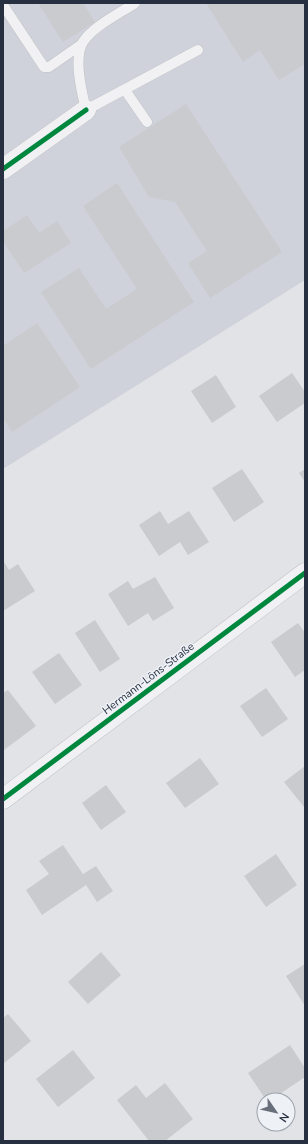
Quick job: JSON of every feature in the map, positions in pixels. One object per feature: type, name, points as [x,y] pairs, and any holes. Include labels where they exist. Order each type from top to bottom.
[{"type":"street","points":[[3,169],[86,110]]},
{"type":"street","name":"Hermann-Löns-Straße","points":[[3,799],[305,573]]},
{"type":"lane","points":[[3,5],[44,67],[49,67],[82,44],[89,34],[135,3]]},
{"type":"lane","points":[[82,44],[80,56],[80,84],[86,110],[198,50]]},
{"type":"lane","points":[[125,90],[147,122]]},
{"type":"shaded area","points":[[3,3],[305,3],[305,280],[3,469]]},
{"type":"building","points":[[38,3],[83,3],[95,22],[63,42]]},
{"type":"building","points":[[206,3],[305,3],[305,64],[279,80],[260,50],[243,62]]},
{"type":"building","points":[[186,104],[282,252],[210,298],[188,263],[207,251],[175,202],[149,197],[119,147]]},
{"type":"building","points":[[117,183],[194,302],[91,369],[41,292],[79,268],[106,309],[137,289],[83,206]]},
{"type":"building","points":[[27,215],[39,233],[57,221],[71,243],[24,273],[3,241],[3,231]]},
{"type":"building","points":[[37,323],[80,387],[12,432],[3,418],[3,346]]},
{"type":"building","points":[[292,373],[305,392],[305,403],[277,422],[259,396]]},
{"type":"building","points":[[216,375],[236,407],[212,423],[191,391]]},
{"type":"building","points":[[242,469],[264,502],[234,522],[212,488]]},
{"type":"building","points":[[305,469],[305,482],[299,473]]},
{"type":"building","points":[[160,511],[168,524],[189,511],[209,542],[188,555],[180,542],[159,556],[139,525]]},
{"type":"building","points":[[3,560],[9,570],[18,564],[35,591],[3,611]]},
{"type":"building","points":[[155,577],[174,608],[153,621],[148,613],[128,626],[108,594],[128,581],[133,589]]},
{"type":"building","points":[[95,620],[120,659],[100,672],[75,633]]},
{"type":"building","points":[[298,623],[305,633],[305,670],[295,677],[271,642]]},
{"type":"building","points":[[59,653],[82,685],[55,704],[32,672]]},
{"type":"building","points":[[266,688],[288,719],[262,737],[240,706]]},
{"type":"building","points":[[8,690],[36,726],[4,750],[3,693]]},
{"type":"building","points":[[200,758],[219,784],[185,808],[166,783]]},
{"type":"building","points":[[305,766],[305,806],[304,807],[284,782]]},
{"type":"building","points":[[106,785],[126,812],[101,830],[82,803]]},
{"type":"building","points":[[63,845],[83,874],[96,866],[113,891],[97,902],[86,885],[42,915],[26,890],[49,874],[39,861]]},
{"type":"building","points":[[276,854],[297,885],[266,907],[244,876]]},
{"type":"building","points":[[101,952],[121,975],[88,1004],[68,982]]},
{"type":"building","points":[[305,964],[305,1006],[286,976]]},
{"type":"building","points":[[8,1014],[31,1041],[3,1064],[3,1018]]},
{"type":"building","points":[[290,1045],[305,1068],[305,1077],[283,1092],[261,1092],[248,1073]]},
{"type":"building","points":[[73,1050],[95,1078],[58,1107],[36,1079]]},
{"type":"building","points":[[165,1083],[193,1119],[165,1141],[149,1141],[117,1100],[136,1085],[146,1098]]},
{"type":"cycle path","points":[[3,169],[86,110]]},
{"type":"cycle path","points":[[3,799],[305,573]]}]
